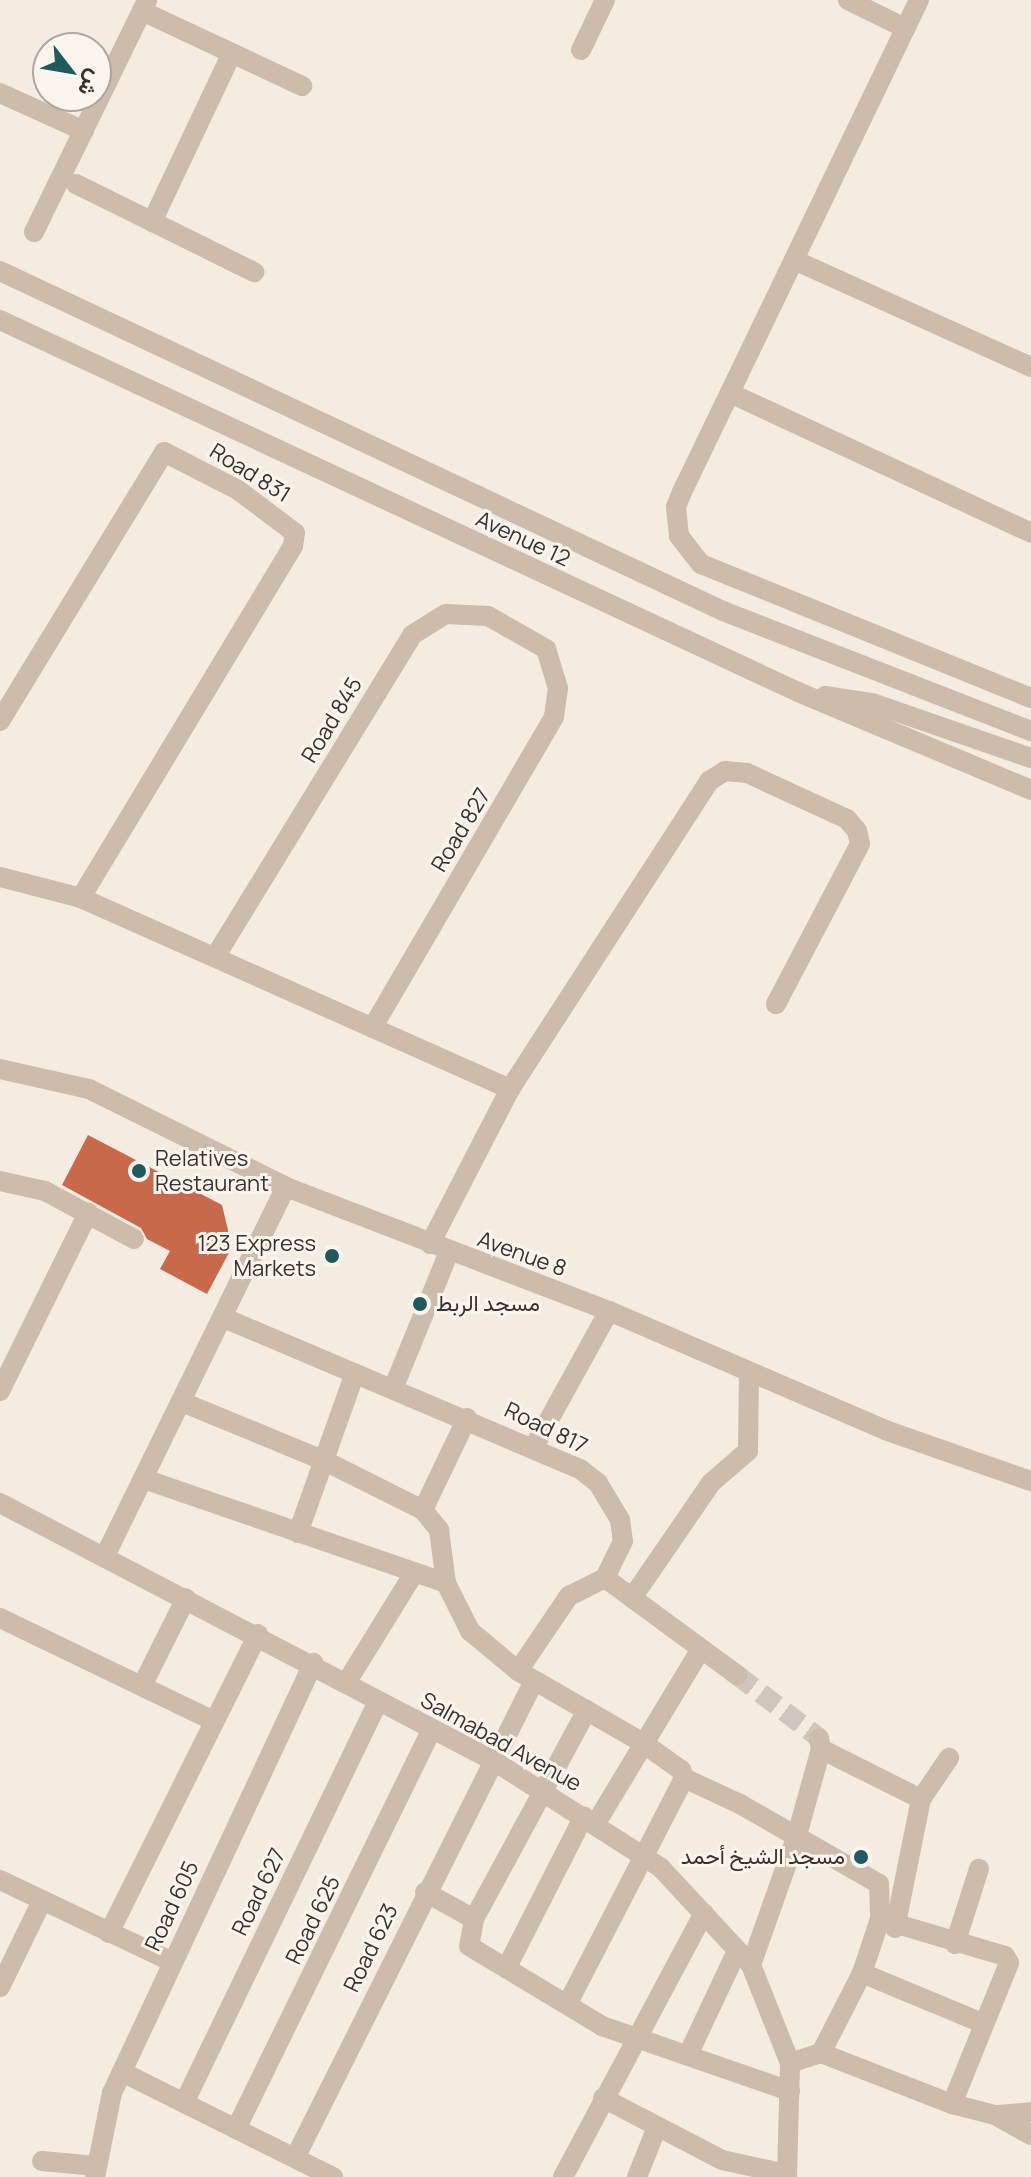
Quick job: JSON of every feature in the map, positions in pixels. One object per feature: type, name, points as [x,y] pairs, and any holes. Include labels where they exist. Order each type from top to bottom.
[{"type":"street","points":[[581,50],[605,0]]},
{"type":"street","points":[[848,0],[905,28]]},
{"type":"street","points":[[919,0],[676,507],[679,536],[688,553],[715,570],[1031,698]]},
{"type":"street","points":[[34,232],[145,5],[232,53],[302,86]]},
{"type":"street","points":[[152,222],[232,53]]},
{"type":"street","points":[[0,93],[84,131]]},
{"type":"street","points":[[76,184],[254,272]]},
{"type":"street","points":[[794,260],[1031,367]]},
{"type":"street","name":"Avenue 12","points":[[0,271],[723,611],[1031,731]]},
{"type":"street","name":"Avenue 12","points":[[0,320],[798,692],[1031,790]]},
{"type":"street","points":[[730,393],[1031,533]]},
{"type":"street","name":"Road 831","points":[[0,721],[164,452],[238,490],[295,533],[293,546],[81,898]]},
{"type":"street","name":"Road 845","points":[[215,957],[412,635],[446,614],[474,613],[546,649]]},
{"type":"street","name":"Road 827","points":[[372,1028],[548,730],[558,688],[546,649]]},
{"type":"street","points":[[798,692],[872,703],[1031,758]]},
{"type":"street","points":[[430,1244],[510,1089],[709,781],[725,771],[747,773],[847,819],[857,831],[860,844],[776,1004]]},
{"type":"street","points":[[0,877],[81,898],[510,1089]]},
{"type":"street","name":"Avenue 8","points":[[0,1069],[89,1089],[286,1187],[609,1311],[885,1430],[1031,1481]]},
{"type":"street","points":[[0,1181],[45,1191],[134,1239]]},
{"type":"street","points":[[105,1556],[286,1187]]},
{"type":"street","points":[[0,1391],[88,1213]]},
{"type":"street","points":[[393,1389],[449,1252]]},
{"type":"street","points":[[535,1445],[609,1311]]},
{"type":"street","name":"Road 817","points":[[224,1318],[354,1376],[535,1445],[580,1469],[612,1501],[623,1541],[605,1578]]},
{"type":"street","points":[[632,1598],[711,1483],[748,1451],[749,1372]]},
{"type":"street","points":[[298,1533],[354,1376]]},
{"type":"street","points":[[182,1402],[323,1460],[423,1510],[439,1530],[446,1583],[470,1631],[526,1676],[643,1743],[681,1770],[684,1778],[797,1835],[877,1882],[887,1924]]},
{"type":"street","points":[[423,1510],[467,1418]]},
{"type":"street","points":[[144,1479],[446,1583]]},
{"type":"street","name":"Salmabad Avenue","points":[[0,1503],[348,1680],[431,1731],[545,1790],[644,1856],[704,1913],[744,1958],[790,2063],[786,2176]]},
{"type":"street","points":[[348,1680],[414,1573]]},
{"type":"street","points":[[605,1578],[737,1675]]},
{"type":"street","name":"Road 623","points":[[295,2158],[425,1892],[494,1761],[526,1676],[569,1596],[605,1578]]},
{"type":"street","points":[[142,1686],[186,1598]]},
{"type":"street","points":[[0,1618],[212,1720]]},
{"type":"street","points":[[109,1933],[212,1720],[258,1634]]},
{"type":"street","points":[[507,1967],[590,1819],[643,1743],[701,1649]]},
{"type":"street","name":"Road 605","points":[[96,2172],[101,2129],[122,2072],[313,1663]]},
{"type":"street","name":"Road 627","points":[[184,2103],[378,1701]]},
{"type":"street","points":[[587,1710],[474,1919],[469,1946],[602,2026],[790,2091]]},
{"type":"street","name":"Road 625","points":[[236,2129],[431,1731]]},
{"type":"street","points":[[688,2055],[744,1958],[797,1835],[820,1744],[921,1799]]},
{"type":"street","points":[[821,2053],[887,1924],[921,1799],[949,1758]]},
{"type":"street","points":[[568,2003],[684,1778]]},
{"type":"street","points":[[955,1944],[979,1869]]},
{"type":"street","points":[[0,1880],[173,1962]]},
{"type":"street","points":[[425,1892],[474,1919]]},
{"type":"street","points":[[0,1987],[42,1901]]},
{"type":"street","points":[[563,2177],[634,2038],[704,1913]]},
{"type":"street","points":[[887,1924],[1005,1956],[1009,1963],[982,2023],[952,2104]]},
{"type":"street","points":[[862,1973],[982,2023]]},
{"type":"street","points":[[790,2063],[821,2053],[952,2104],[995,2115],[1031,2135]]},
{"type":"street","points":[[122,2072],[333,2177]]},
{"type":"street","points":[[603,2098],[722,2160],[786,2176]]},
{"type":"street","points":[[995,2115],[1031,2112]]},
{"type":"street","points":[[637,2177],[657,2127]]},
{"type":"street","points":[[42,2161],[96,2172]]},
{"type":"building","points":[[88,1135],[222,1205],[232,1247],[207,1294],[160,1269],[170,1251],[147,1239],[141,1228],[62,1185]]},
{"type":"tunnel","points":[[737,1675],[819,1738]]},
{"type":"place","name":"Relatives Restaurant","points":[[139,1171]]},
{"type":"place","name":"123 Express Markets","points":[[332,1256]]},
{"type":"place","name":"مسجد الربط","points":[[420,1304]]},
{"type":"place","name":"مسجد الشيخ أحمد","points":[[861,1857]]}]
